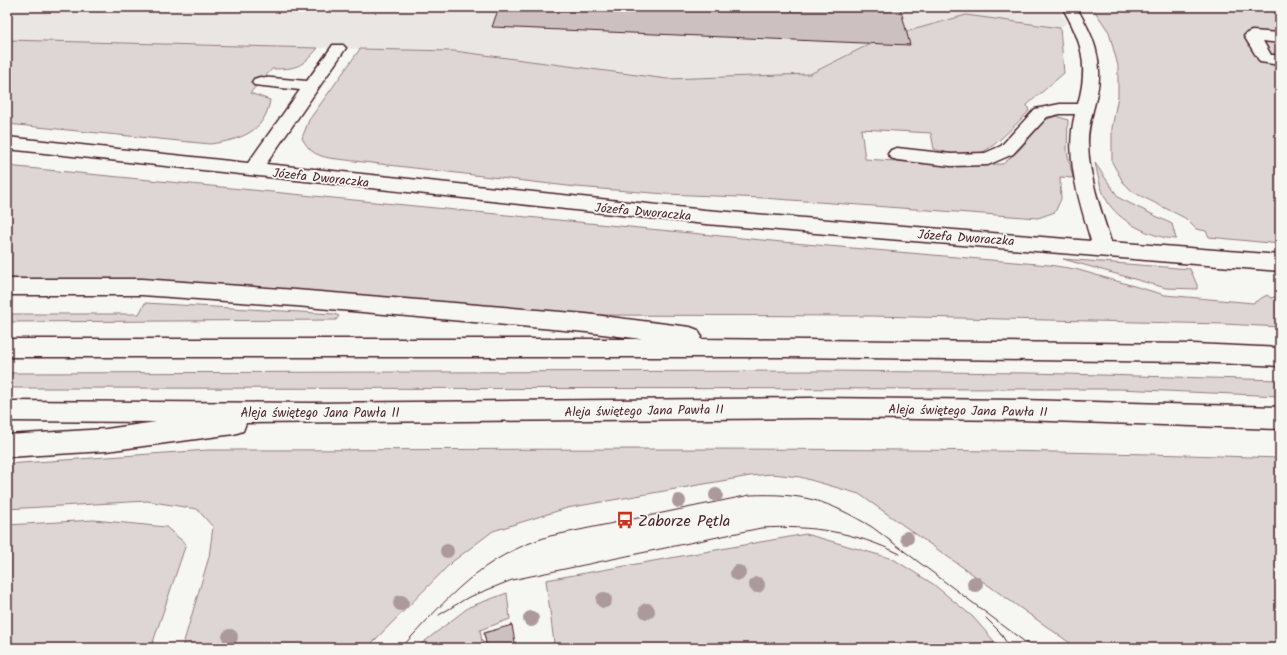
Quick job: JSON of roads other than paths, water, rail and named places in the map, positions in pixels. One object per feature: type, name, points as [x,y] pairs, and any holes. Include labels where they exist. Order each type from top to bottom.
[{"type":"main road","points":[[1069,7],[1084,31],[1089,48],[1091,69],[1089,91],[1084,109],[1079,144],[1084,185],[1103,247]]},
{"type":"main road","points":[[1280,38],[1252,36],[1266,59],[1280,60]]},
{"type":"main road","points":[[252,170],[338,48]]},
{"type":"main road","points":[[260,82],[310,86]]},
{"type":"main road","points":[[897,154],[951,160],[988,159],[1008,150],[1041,113],[1060,109],[1084,109]]},
{"type":"main road","name":"Józefa Dworaczka","points":[[7,143],[690,215],[1103,247],[1280,263]]},
{"type":"main road","points":[[7,287],[142,287],[296,298],[586,323],[787,348]]},
{"type":"main road","points":[[7,348],[787,348],[1193,353],[1280,357]]},
{"type":"main road","name":"Aleja świętego Jana Pawła II","points":[[7,410],[310,413],[812,408],[1030,410],[1280,418]]},
{"type":"main road","points":[[7,446],[106,440],[310,413]]},
{"type":"tram line","points":[[401,648],[467,581],[504,555],[525,545],[550,536],[750,495],[785,495],[814,500],[828,504],[856,518],[872,527],[1033,648]]},
{"type":"tram line","points":[[439,615],[467,598],[512,580],[761,528],[779,527],[815,529],[849,535],[883,546],[900,554]]},
{"type":"tram line","points":[[986,618],[999,631],[1010,648]]},
{"type":"place","name":"Zaborze Pętla","points":[[625,520]]}]
